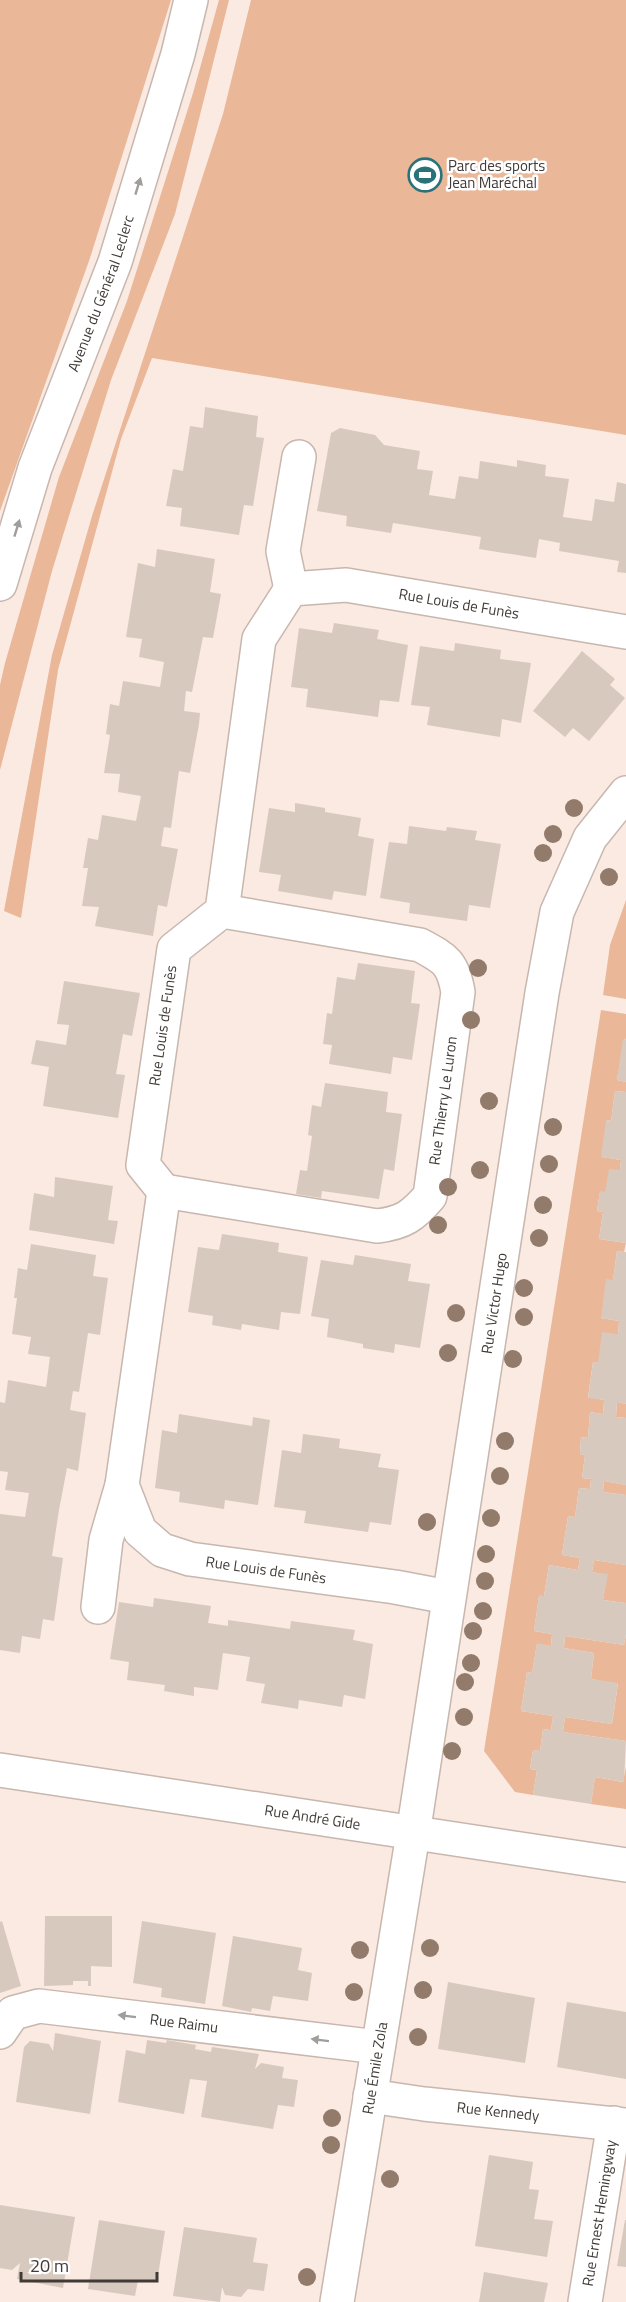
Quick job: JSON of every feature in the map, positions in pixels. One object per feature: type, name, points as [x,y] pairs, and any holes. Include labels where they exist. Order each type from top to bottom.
[{"type":"street","name":"Avenue du Général Leclerc","points":[[0,584],[35,468],[115,262],[178,54],[191,0]]},
{"type":"street","points":[[222,910],[259,639],[291,589],[283,551],[299,457]]},
{"type":"street","name":"Rue Louis de Funès","points":[[291,589],[346,585],[626,632]]},
{"type":"street","name":"Rue Victor Hugo","points":[[413,1834],[542,993],[557,912],[590,838],[626,793]]},
{"type":"street","name":"Rue Louis de Funès","points":[[98,1607],[106,1540],[122,1485],[164,1191],[143,1165],[174,949],[222,910]]},
{"type":"street","name":"Rue Thierry Le Luron","points":[[164,1191],[377,1226],[396,1224],[415,1214],[430,1196],[458,992],[454,971],[440,955],[420,945],[222,910]]},
{"type":"street","name":"Rue Louis de Funès","points":[[122,1485],[140,1531],[162,1550],[190,1559],[395,1587],[448,1597]]},
{"type":"street","name":"Rue André Gide","points":[[0,1770],[335,1819],[413,1834],[626,1865]]},
{"type":"street","name":"Rue Émile Zola","points":[[338,2302],[413,1834]]},
{"type":"street","name":"Rue Raimu","points":[[0,2031],[13,2013],[39,2006],[378,2047]]},
{"type":"street","name":"Rue Kennedy","points":[[370,2096],[424,2104],[620,2124]]},
{"type":"street","name":"Rue Ernest Hemingway","points":[[585,2302],[620,2124]]},
{"type":"shaded area","points":[[0,0],[171,0],[90,258],[0,511]]},
{"type":"shaded area","points":[[219,0],[229,0],[175,214],[111,380],[52,571],[0,770],[0,685],[5,663],[59,477],[127,301],[193,93]]},
{"type":"shaded area","name":"Parc des sports Jean Maréchal","points":[[251,0],[626,0],[626,435],[152,358],[121,439],[58,670],[21,918],[4,911],[52,655],[92,516],[223,114]]},
{"type":"shaded area","points":[[626,900],[626,999],[603,995],[610,945]]},
{"type":"shaded area","points":[[601,1010],[626,1014],[626,1040],[624,1039],[617,1080],[626,1082],[626,1092],[615,1091],[611,1121],[607,1120],[602,1157],[621,1160],[620,1170],[605,1192],[600,1192],[597,1211],[603,1212],[599,1239],[626,1243],[624,1252],[617,1251],[613,1280],[601,1318],[619,1321],[618,1334],[598,1363],[593,1362],[588,1397],[604,1400],[603,1414],[590,1412],[588,1438],[581,1437],[580,1454],[585,1455],[582,1478],[591,1479],[590,1489],[579,1488],[575,1517],[568,1516],[562,1555],[580,1558],[578,1570],[549,1565],[544,1596],[539,1596],[534,1631],[552,1634],[551,1646],[537,1644],[532,1673],[527,1672],[521,1711],[553,1716],[551,1730],[543,1729],[540,1751],[533,1750],[530,1769],[537,1770],[533,1795],[515,1792],[484,1751]]},
{"type":"shaded area","points":[[617,1402],[626,1404],[626,1418],[616,1417]]},
{"type":"shaded area","points":[[604,1481],[626,1485],[626,1495],[603,1492]]},
{"type":"shaded area","points":[[594,1560],[626,1565],[626,1603],[603,1600],[607,1575],[592,1572]]},
{"type":"shaded area","points":[[626,1634],[626,1741],[563,1732],[565,1717],[612,1724],[618,1684],[591,1679],[594,1653],[564,1648],[565,1636],[624,1645]]},
{"type":"shaded area","points":[[626,1767],[626,1809],[591,1804],[595,1777],[623,1782]]},
{"type":"building","points":[[205,407],[258,416],[256,437],[264,438],[253,506],[244,505],[239,535],[180,526],[182,508],[166,506],[173,469],[183,471],[190,426],[203,428]]},
{"type":"building","points":[[340,428],[375,435],[384,445],[420,451],[417,469],[433,471],[429,495],[455,499],[459,476],[478,479],[480,461],[517,467],[517,460],[546,465],[545,476],[569,479],[563,517],[592,521],[595,499],[614,502],[617,482],[626,484],[626,573],[617,572],[619,561],[559,551],[560,543],[539,539],[536,558],[479,549],[481,537],[393,523],[391,533],[346,526],[347,516],[317,511],[331,433]]},
{"type":"building","points":[[157,549],[215,559],[210,592],[221,594],[213,638],[203,637],[192,692],[186,691],[184,711],[200,713],[199,724],[190,773],[179,771],[171,828],[164,827],[161,846],[178,849],[167,907],[158,905],[153,936],[95,926],[99,907],[82,906],[88,868],[83,868],[88,838],[98,840],[102,815],[136,821],[141,796],[118,792],[120,774],[104,773],[110,735],[106,734],[110,704],[119,706],[123,681],[160,687],[164,662],[139,657],[142,639],[126,637],[138,563],[155,567]]},
{"type":"building","points":[[334,623],[379,630],[377,639],[408,645],[399,702],[380,700],[378,717],[306,707],[308,689],[291,687],[299,628],[332,633]]},
{"type":"building","points":[[455,643],[501,650],[500,659],[531,663],[521,723],[502,719],[500,737],[427,725],[430,707],[411,705],[420,646],[454,651]]},
{"type":"building","points":[[582,651],[615,679],[610,685],[625,698],[589,741],[573,728],[565,737],[533,711]]},
{"type":"building","points":[[295,803],[325,808],[325,812],[361,818],[358,836],[374,839],[366,896],[334,891],[332,900],[278,891],[281,875],[259,872],[269,808],[295,812]]},
{"type":"building","points":[[409,826],[446,831],[447,827],[477,831],[475,840],[501,844],[490,908],[469,905],[467,921],[409,913],[410,903],[380,898],[389,842],[407,844]]},
{"type":"building","points":[[358,963],[415,971],[411,1003],[420,1004],[412,1060],[393,1057],[391,1074],[329,1064],[332,1045],[323,1044],[327,1013],[332,1014],[337,977],[355,980]]},
{"type":"building","points":[[64,981],[140,993],[132,1036],[123,1034],[116,1074],[125,1075],[118,1118],[43,1106],[49,1067],[31,1064],[36,1040],[66,1045],[69,1025],[57,1024]]},
{"type":"building","points":[[623,1039],[626,1040],[626,1082],[617,1080]]},
{"type":"building","points":[[325,1083],[388,1092],[386,1112],[402,1114],[394,1171],[384,1169],[379,1199],[322,1191],[321,1198],[296,1194],[300,1170],[307,1171],[312,1136],[308,1135],[312,1105],[321,1107]]},
{"type":"building","points":[[615,1091],[626,1092],[626,1243],[599,1239],[603,1212],[597,1211],[600,1191],[605,1192],[609,1169],[620,1170],[621,1160],[601,1157],[606,1120],[611,1121]]},
{"type":"building","points":[[55,1177],[113,1186],[108,1220],[118,1221],[114,1244],[29,1230],[34,1193],[54,1197]]},
{"type":"building","points":[[222,1234],[279,1243],[278,1252],[308,1257],[300,1314],[281,1312],[279,1330],[242,1324],[241,1330],[212,1325],[213,1316],[188,1312],[198,1247],[219,1250]]},
{"type":"building","points":[[31,1244],[96,1255],[93,1276],[108,1278],[100,1335],[88,1333],[79,1392],[73,1391],[70,1410],[86,1413],[78,1471],[67,1468],[59,1510],[52,1556],[63,1558],[54,1621],[43,1619],[40,1639],[22,1636],[20,1653],[0,1650],[0,1514],[25,1517],[29,1493],[5,1490],[8,1472],[0,1471],[0,1402],[5,1403],[8,1380],[46,1387],[50,1357],[28,1354],[31,1337],[12,1334],[18,1268],[27,1270]]},
{"type":"building","points":[[617,1251],[626,1252],[626,1404],[617,1402],[616,1417],[626,1418],[626,1485],[604,1481],[603,1492],[626,1495],[626,1565],[594,1560],[592,1572],[608,1574],[603,1600],[626,1603],[626,1634],[624,1645],[565,1636],[564,1648],[594,1653],[591,1679],[618,1683],[612,1724],[565,1717],[563,1732],[626,1741],[624,1782],[595,1777],[591,1804],[533,1795],[537,1770],[530,1769],[533,1750],[540,1751],[543,1729],[551,1730],[553,1716],[521,1711],[527,1672],[532,1673],[537,1643],[551,1646],[552,1634],[534,1631],[539,1595],[544,1596],[549,1565],[578,1570],[580,1558],[562,1555],[568,1516],[575,1517],[579,1488],[590,1489],[591,1479],[582,1478],[585,1455],[580,1454],[581,1437],[588,1438],[590,1412],[603,1414],[604,1400],[588,1398],[593,1362],[598,1363],[602,1332],[618,1334],[619,1321],[601,1318],[606,1279],[613,1280]]},
{"type":"building","points":[[355,1255],[411,1264],[408,1281],[430,1284],[420,1348],[395,1344],[394,1353],[363,1348],[363,1344],[327,1337],[329,1319],[311,1316],[321,1260],[353,1265]]},
{"type":"building","points":[[179,1414],[252,1426],[253,1417],[270,1420],[258,1505],[225,1500],[224,1509],[179,1502],[180,1492],[155,1488],[162,1430],[177,1433]]},
{"type":"building","points":[[303,1434],[340,1439],[339,1448],[381,1454],[378,1467],[399,1470],[391,1525],[370,1522],[368,1532],[304,1523],[306,1511],[274,1507],[282,1450],[301,1453]]},
{"type":"building","points":[[154,1598],[211,1606],[208,1623],[228,1626],[228,1620],[290,1629],[291,1621],[355,1630],[353,1640],[373,1644],[365,1699],[344,1695],[342,1707],[299,1700],[298,1709],[261,1703],[265,1684],[246,1681],[250,1657],[223,1653],[218,1690],[194,1687],[194,1696],[164,1691],[165,1685],[127,1680],[129,1662],[110,1659],[119,1602],[153,1607]]},
{"type":"building","points":[[45,1916],[112,1916],[112,1967],[91,1966],[91,1986],[88,1986],[88,1981],[73,1981],[73,1985],[44,1986]]},
{"type":"building","points":[[2,1921],[21,1986],[0,1993],[0,1922]]},
{"type":"building","points":[[142,1921],[216,1933],[205,2004],[161,1997],[162,1988],[133,1983]]},
{"type":"building","points":[[233,1936],[302,1948],[298,1970],[312,1973],[308,2001],[273,1996],[270,2011],[252,2008],[251,2012],[222,2006]]},
{"type":"building","points":[[448,1982],[535,1998],[525,2063],[438,2049]]},
{"type":"building","points":[[567,2002],[626,2012],[626,2079],[557,2067]]},
{"type":"building","points":[[55,2033],[101,2041],[90,2114],[16,2102],[24,2047],[30,2041],[49,2044],[53,2051]]},
{"type":"building","points":[[147,2040],[166,2043],[167,2040],[196,2045],[195,2049],[211,2052],[212,2047],[259,2054],[255,2069],[261,2063],[284,2067],[282,2078],[298,2080],[294,2107],[278,2105],[273,2129],[201,2117],[207,2081],[190,2079],[184,2114],[118,2102],[126,2050],[145,2054]]},
{"type":"building","points":[[489,2155],[533,2162],[529,2189],[539,2190],[534,2219],[553,2221],[547,2257],[475,2246]]},
{"type":"building","points":[[0,2205],[75,2217],[63,2288],[17,2279],[20,2263],[12,2270],[0,2268]]},
{"type":"building","points":[[99,2220],[165,2231],[157,2282],[138,2280],[135,2296],[88,2289]]},
{"type":"building","points":[[626,2220],[626,2267],[617,2266]]},
{"type":"building","points":[[184,2227],[257,2238],[253,2262],[268,2264],[264,2291],[248,2289],[241,2297],[225,2295],[222,2287],[220,2302],[173,2296]]},
{"type":"building","points":[[484,2272],[548,2283],[544,2302],[479,2302]]},
{"type":"place","name":"Parc des sports Jean Maréchal","points":[[425,175]]}]
